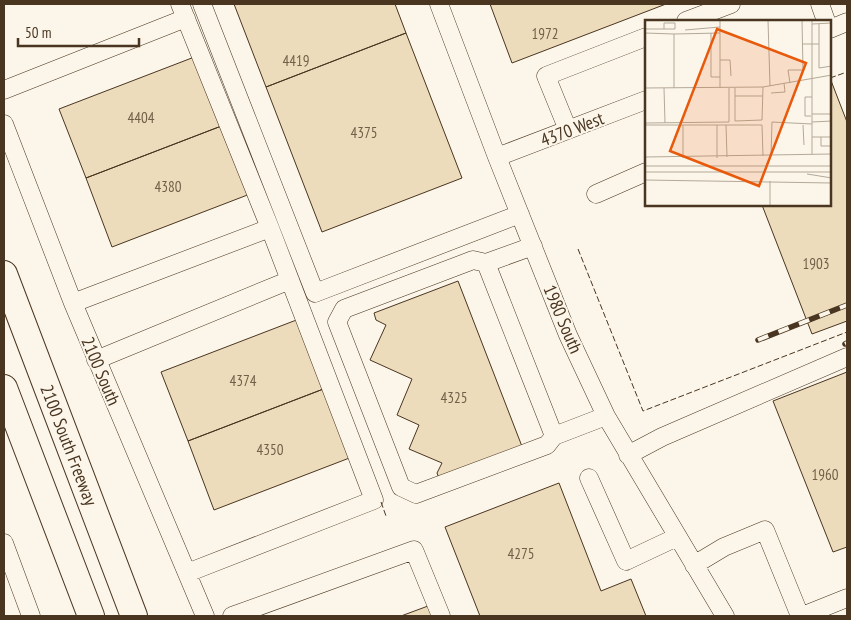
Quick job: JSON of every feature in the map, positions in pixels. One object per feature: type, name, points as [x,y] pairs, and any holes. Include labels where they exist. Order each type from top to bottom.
[{"type":"highway","name":"2100 South Freeway","points":[[4,274],[134,616]]},
{"type":"highway","points":[[4,388],[91,616]]},
{"type":"street","points":[[202,4],[315,293],[520,214]]},
{"type":"street","name":"1980 South","points":[[440,4],[497,157],[568,335],[606,416],[725,616]]},
{"type":"street","points":[[689,20],[731,4]]},
{"type":"street","points":[[820,4],[826,20]]},
{"type":"street","points":[[4,90],[183,11],[270,228],[374,500],[187,573]]},
{"type":"street","points":[[831,29],[847,22]]},
{"type":"street","points":[[568,130],[546,76],[645,37]]},
{"type":"street","name":"4370 West","points":[[497,157],[645,100]]},
{"type":"street","name":"2100 South","points":[[4,124],[96,360],[205,616]]},
{"type":"street","points":[[596,194],[645,172]]},
{"type":"street","points":[[73,303],[270,228]]},
{"type":"street","points":[[533,246],[486,263],[473,260],[344,309],[337,322],[401,488],[416,494],[547,445],[554,436],[606,416]]},
{"type":"street","points":[[486,263],[554,436]]},
{"type":"street","points":[[96,360],[290,280]]},
{"type":"street","points":[[628,455],[662,437],[847,357]]},
{"type":"street","points":[[589,478],[626,561],[677,537]]},
{"type":"street","points":[[694,565],[724,547],[765,530],[801,616],[847,598]]},
{"type":"street","points":[[4,543],[31,616]]},
{"type":"street","points":[[232,616],[414,550],[441,616]]},
{"type":"building","points":[[234,4],[395,4],[406,33],[266,87]]},
{"type":"building","points":[[490,4],[666,4],[512,63]]},
{"type":"building","points":[[406,33],[462,178],[322,232],[266,87]]},
{"type":"building","points":[[197,56],[224,125],[86,178],[59,109]]},
{"type":"building","points":[[831,81],[847,122],[847,321],[812,334],[762,206],[831,206]]},
{"type":"building","points":[[224,125],[250,194],[112,247],[86,178]]},
{"type":"building","points":[[458,281],[523,449],[440,481],[437,473],[442,463],[409,449],[419,425],[397,415],[412,379],[370,360],[386,325],[376,320],[374,313]]},
{"type":"building","points":[[299,319],[326,388],[188,441],[161,372]]},
{"type":"building","points":[[847,372],[847,547],[833,552],[773,401]]},
{"type":"building","points":[[326,388],[352,457],[214,510],[188,441]]},
{"type":"building","points":[[559,483],[601,591],[631,579],[646,616],[480,616],[445,527]]},
{"type":"building","points":[[428,606],[432,616],[401,616]]},
{"type":"railway","points":[[758,340],[847,305]]},
{"type":"fence","points":[[831,78],[847,72]]},
{"type":"fence","points":[[578,249],[643,411],[847,332]]},
{"type":"fence","points":[[381,502],[386,516]]}]
